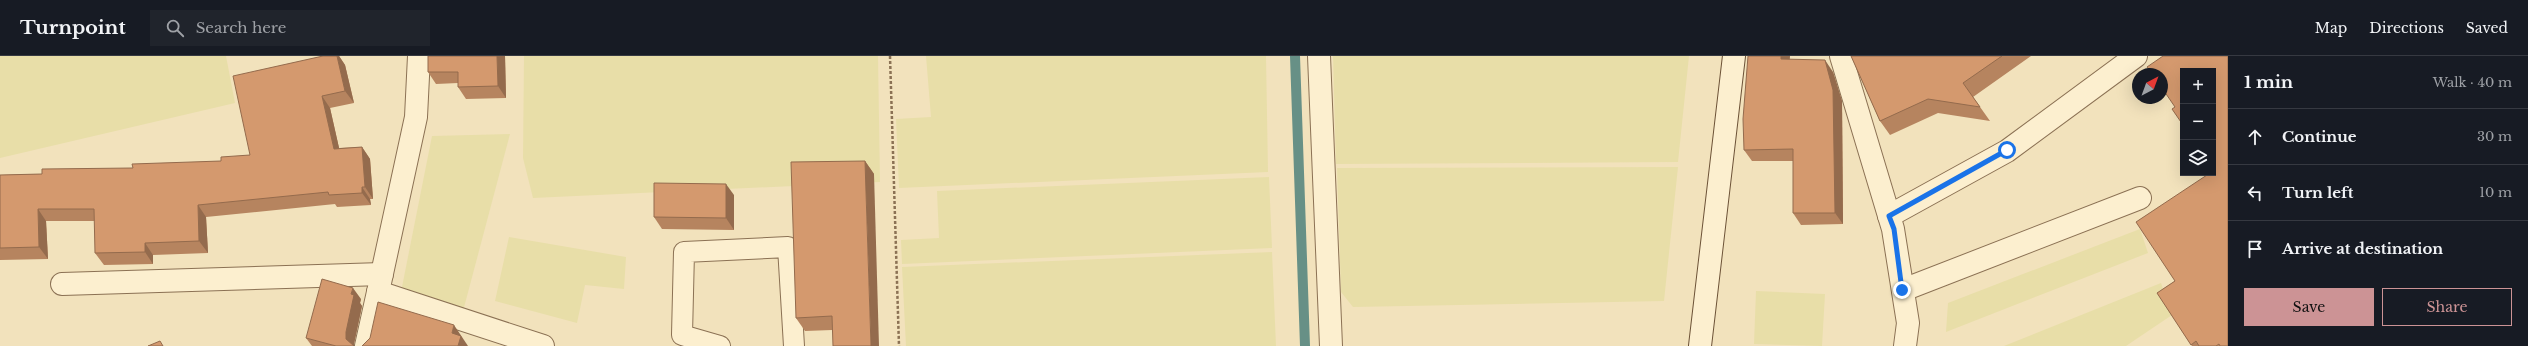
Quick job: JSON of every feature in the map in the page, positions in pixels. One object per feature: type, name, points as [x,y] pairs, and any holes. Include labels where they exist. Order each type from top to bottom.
[{"type":"street","points":[[366,346],[416,117],[419,56]]},
{"type":"street","points":[[1318,56],[1331,346]]},
{"type":"street","points":[[1700,346],[1734,56]]},
{"type":"street","points":[[1841,56],[1894,229],[1908,323],[1905,346]]},
{"type":"street","points":[[1889,216],[2007,150],[2136,56]]},
{"type":"street","points":[[1902,290],[2140,198]]},
{"type":"street","points":[[62,284],[380,283],[543,346]]},
{"type":"lane","points":[[720,346],[682,335],[684,252],[788,247],[794,346]]},
{"type":"path","points":[[890,56],[899,346]]},
{"type":"shaded area","points":[[0,56],[226,56],[235,103],[0,158]]},
{"type":"shaded area","points":[[524,56],[878,56],[880,182],[533,198],[523,158]]},
{"type":"shaded area","points":[[926,56],[1266,56],[1268,172],[899,188],[896,119],[931,117]]},
{"type":"shaded area","points":[[1333,56],[1689,56],[1678,162],[1336,164]]},
{"type":"shaded area","points":[[510,134],[462,315],[411,300],[402,287],[432,136]]},
{"type":"shaded area","points":[[1678,167],[1664,301],[1353,307],[1341,292],[1337,168]]},
{"type":"shaded area","points":[[1269,177],[1272,248],[902,264],[901,240],[939,238],[937,191]]},
{"type":"shaded area","points":[[2140,229],[2148,253],[1946,332],[1948,303]]},
{"type":"shaded area","points":[[509,237],[626,257],[624,289],[585,285],[577,323],[495,301]]},
{"type":"shaded area","points":[[1272,252],[1276,346],[906,346],[902,267]]},
{"type":"shaded area","points":[[2161,283],[2172,315],[2126,346],[2004,346]]},
{"type":"shaded area","points":[[1756,291],[1825,294],[1822,346],[1754,344]]},
{"type":"building","points":[[323,56],[337,56],[345,91],[322,96],[334,149],[362,147],[365,187],[362,187],[362,193],[329,195],[328,192],[198,205],[199,241],[145,243],[145,252],[95,253],[94,209],[38,209],[39,247],[0,248],[0,175],[42,174],[42,169],[133,168],[132,164],[221,161],[221,157],[250,155],[233,76]]},
{"type":"building","points":[[428,56],[497,56],[498,86],[458,87],[458,72],[428,72]]},
{"type":"building","points":[[1748,56],[1781,56],[1781,59],[1825,60],[1833,90],[1835,213],[1793,213],[1793,149],[1744,150],[1743,119]]},
{"type":"building","points":[[1851,56],[2002,56],[1963,83],[1980,107],[1928,99],[1880,121]]},
{"type":"building","points":[[2163,56],[2228,56],[2228,346],[2220,346],[2219,344],[2216,346],[2199,346],[2196,341],[2191,345],[2157,293],[2175,281],[2136,222],[2205,176],[2216,176],[2216,68],[2180,68],[2180,121],[2172,109],[2175,107],[2168,97],[2168,68],[2147,67]]},
{"type":"building","points":[[865,161],[871,346],[833,346],[832,316],[796,318],[791,162]]},
{"type":"building","points":[[654,183],[726,184],[726,218],[654,217]]},
{"type":"building","points":[[322,279],[353,288],[351,294],[354,295],[346,332],[346,339],[354,346],[336,346],[306,338]]},
{"type":"building","points":[[378,302],[454,325],[452,333],[461,336],[458,346],[362,346],[370,338]]},
{"type":"building","points":[[160,341],[163,346],[148,346]]},
{"type":"waterway","points":[[1295,56],[1305,346]]},
{"type":"route","points":[[1902,290],[1894,229],[1889,216],[2007,150]]}]
